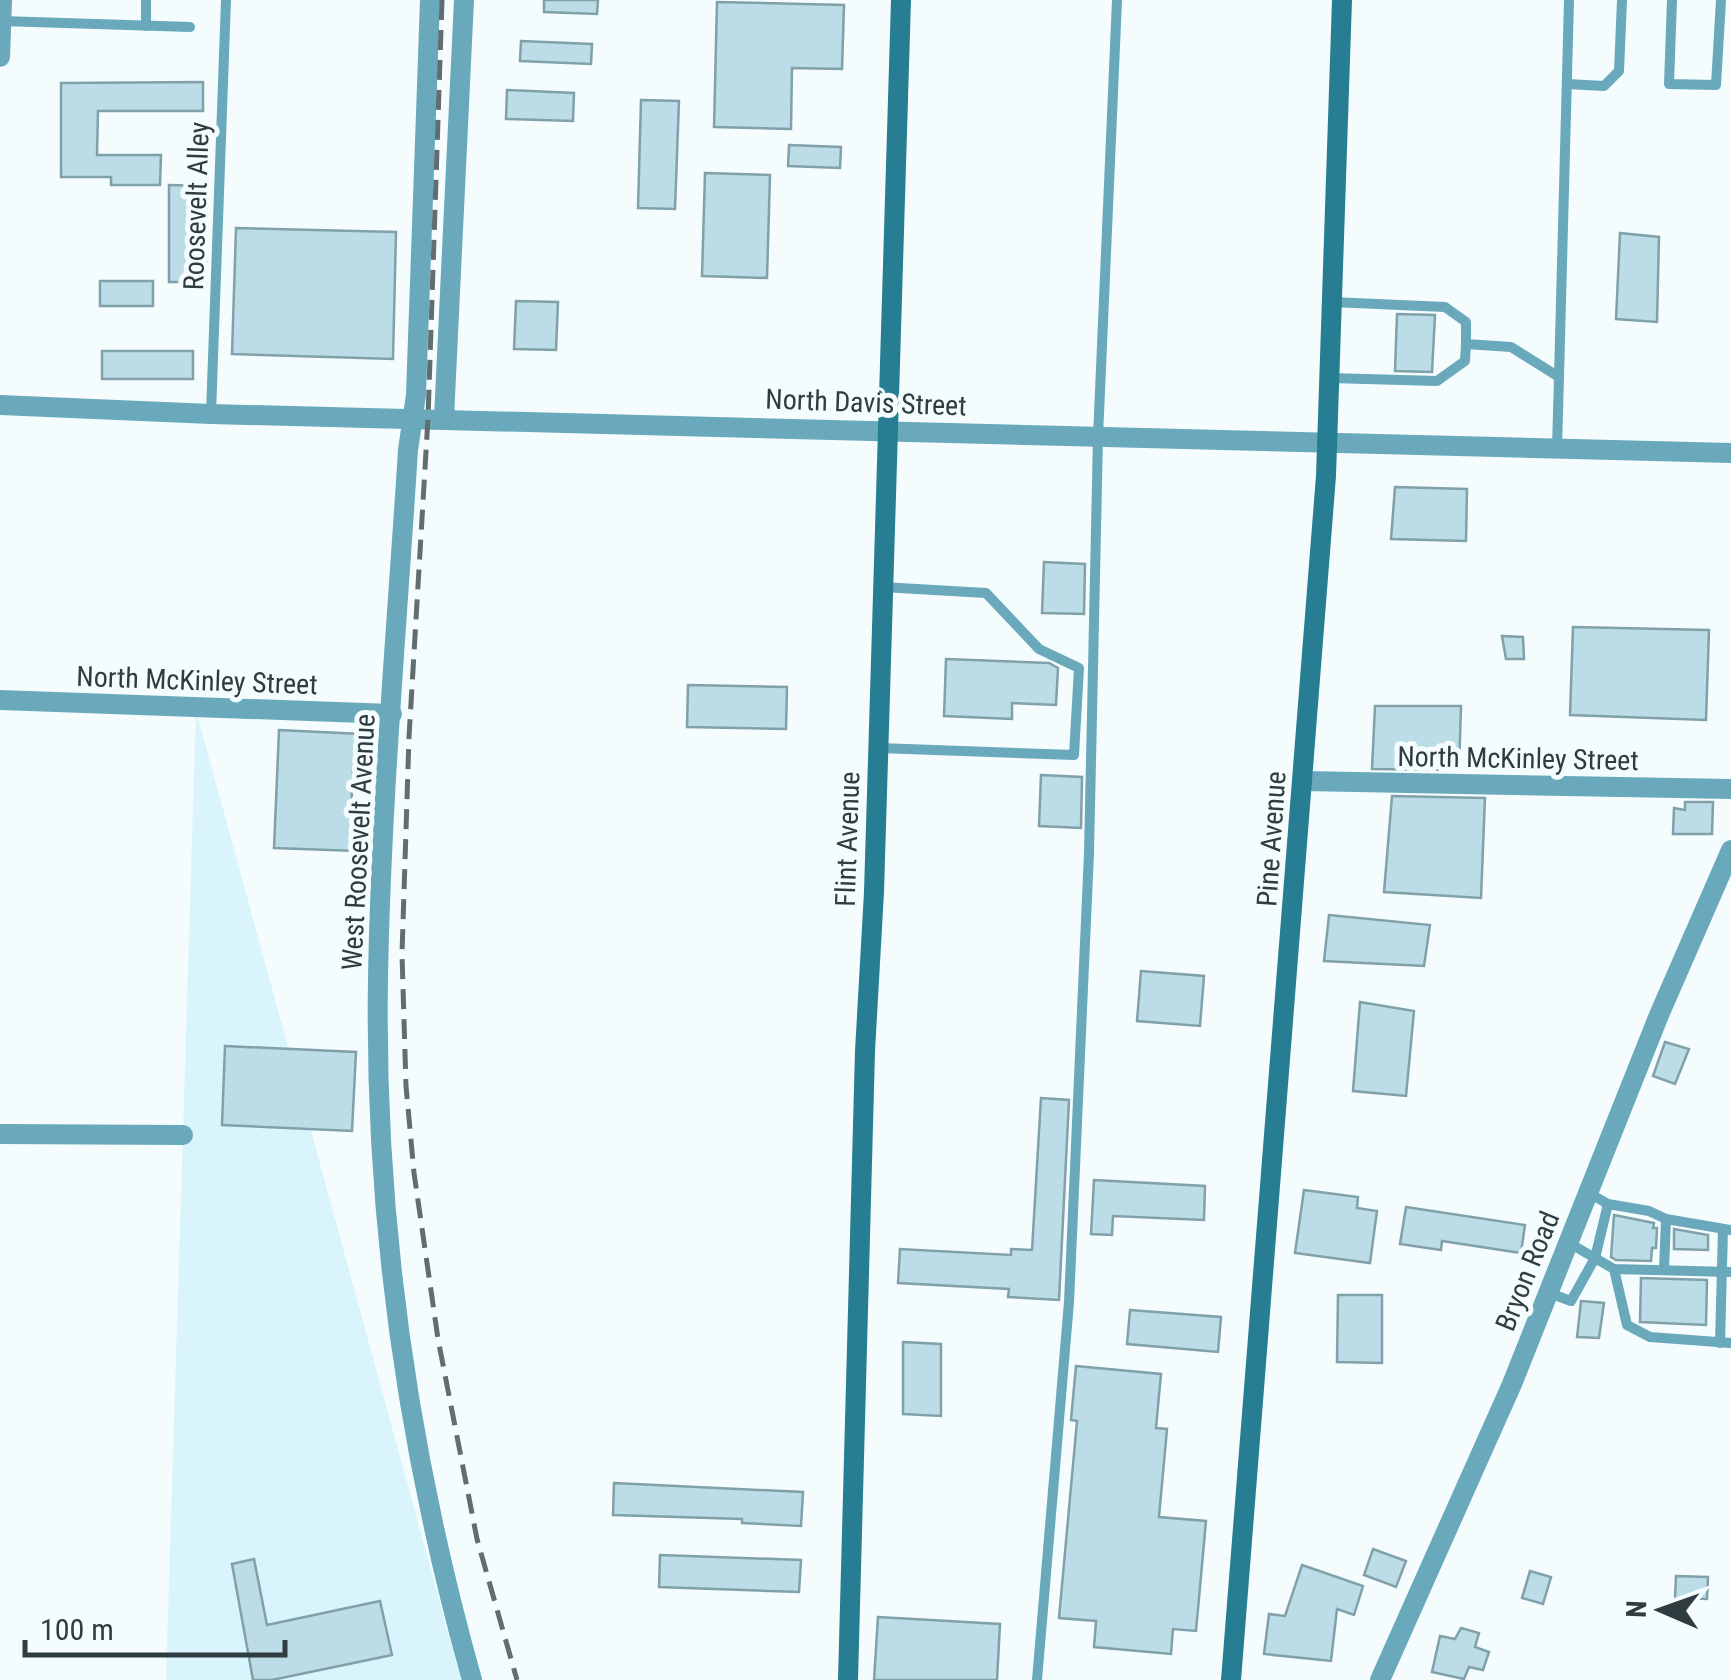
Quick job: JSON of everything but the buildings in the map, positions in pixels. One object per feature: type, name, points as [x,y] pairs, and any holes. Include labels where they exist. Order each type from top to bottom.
[{"type":"main road","name":"Flint Avenue","points":[[848,1680],[902,0]]},
{"type":"main road","name":"Pine Avenue","points":[[1231,1680],[1328,444],[1342,0]]},
{"type":"street","points":[[0,58],[2,0]]},
{"type":"street","name":"West Roosevelt Avenue","points":[[430,0],[413,418],[378,979],[382,1150],[390,1246],[419,1462],[472,1680]]},
{"type":"street","points":[[444,418],[464,0]]},
{"type":"street","name":"North Davis Street","points":[[0,405],[1731,454]]},
{"type":"street","name":"North McKinley Street","points":[[0,700],[392,714]]},
{"type":"street","name":"North McKinley Street","points":[[1303,781],[1731,789]]},
{"type":"street","name":"Bryon Road","points":[[1380,1680],[1549,1294],[1724,875],[1731,850]]},
{"type":"street","points":[[0,1134],[183,1136]]},
{"type":"lane","points":[[146,0],[146,26]]},
{"type":"lane","name":"Roosevelt Alley","points":[[212,414],[226,0]]},
{"type":"lane","points":[[1037,1680],[1069,1302],[1117,0]]},
{"type":"lane","points":[[1557,449],[1570,0]]},
{"type":"lane","points":[[1567,84],[1604,86],[1619,71],[1622,0]]},
{"type":"lane","points":[[1672,0],[1669,84],[1716,85],[1721,0]]},
{"type":"lane","points":[[1,22],[190,28]]},
{"type":"lane","points":[[1329,378],[1437,381],[1466,361],[1466,322],[1445,307],[1331,302]]},
{"type":"lane","points":[[1466,344],[1511,347],[1558,377]]},
{"type":"lane","points":[[878,748],[1074,755],[1079,668],[1039,650],[986,594],[882,587]]},
{"type":"lane","points":[[1588,1193],[1608,1204],[1727,1230],[1725,1343],[1650,1337],[1627,1325],[1614,1268]]},
{"type":"lane","points":[[1549,1294],[1570,1301],[1595,1258],[1608,1204]]},
{"type":"lane","points":[[1664,1270],[1666,1219]]},
{"type":"lane","points":[[1568,1243],[1614,1268],[1726,1272]]},
{"type":"shaded area","points":[[196,710],[461,1680],[166,1680]]},
{"type":"railway","points":[[442,0],[428,418],[409,737],[402,954],[406,1086],[438,1339],[477,1539],[517,1680]]}]
